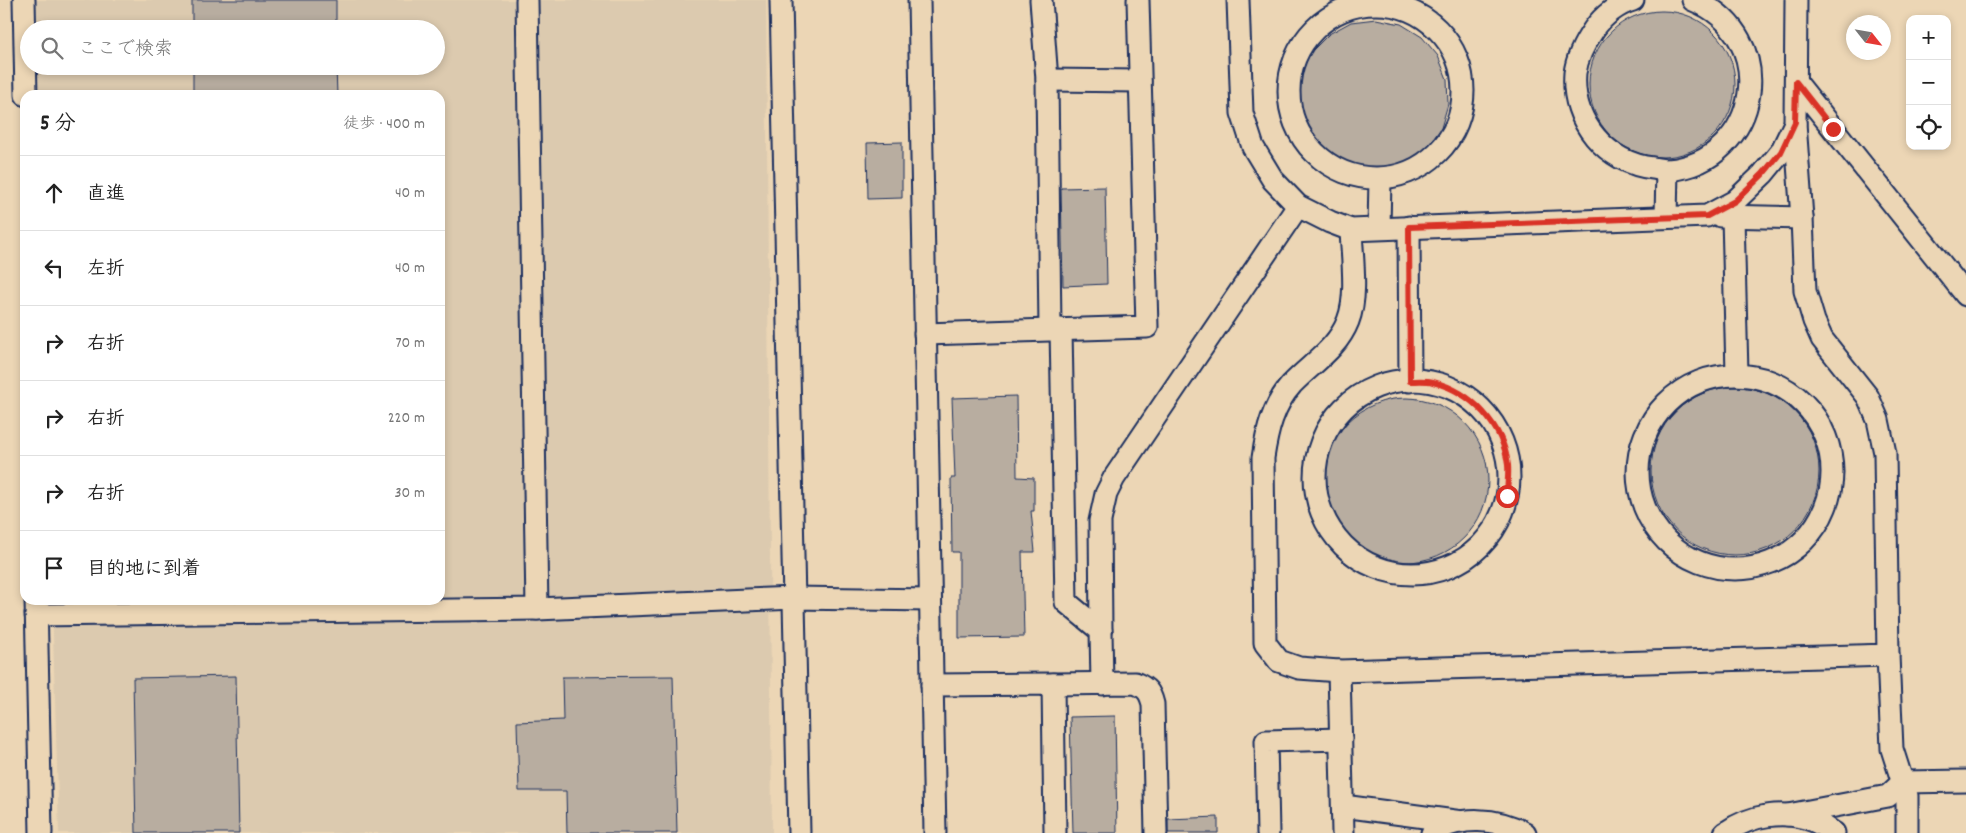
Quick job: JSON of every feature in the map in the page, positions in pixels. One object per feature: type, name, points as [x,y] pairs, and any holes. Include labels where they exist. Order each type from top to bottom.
[{"type":"lane","points":[[24,0],[24,20]]},
{"type":"lane","points":[[527,0],[538,609]]},
{"type":"lane","points":[[781,0],[799,833]]},
{"type":"lane","points":[[919,0],[935,833]]},
{"type":"lane","points":[[1041,0],[1046,80],[1066,602],[1101,631]]},
{"type":"lane","points":[[925,334],[1146,327],[1138,0]]},
{"type":"lane","points":[[1238,0],[1242,113],[1253,147],[1273,180],[1298,206],[1330,222],[1351,230],[1666,217],[1802,218]]},
{"type":"lane","points":[[1633,0],[1626,2],[1601,19],[1583,44],[1575,73],[1577,104],[1590,131],[1610,153],[1637,166],[1667,170],[1695,164],[1719,150],[1737,129],[1748,103],[1751,76],[1744,48],[1730,24],[1709,6],[1693,0]]},
{"type":"lane","points":[[1796,0],[1795,122],[1802,218],[1804,291],[1822,339],[1868,397],[1878,420],[1885,453],[1888,655],[1892,748],[1907,796],[1907,833]]},
{"type":"lane","points":[[1368,3],[1396,5],[1421,15],[1443,33],[1457,57],[1464,84],[1461,112],[1450,138],[1432,159],[1408,173],[1380,179],[1350,176],[1323,162],[1302,140],[1290,112],[1288,82],[1296,53],[1314,28],[1338,11],[1368,3]]},
{"type":"lane","points":[[26,75],[26,90]]},
{"type":"lane","points":[[1046,80],[1140,81]]},
{"type":"lane","points":[[1796,82],[1966,295]]},
{"type":"lane","points":[[1707,216],[1735,201],[1763,174],[1781,152],[1795,122]]},
{"type":"lane","points":[[1666,217],[1667,170]]},
{"type":"lane","points":[[1379,228],[1380,179]]},
{"type":"lane","points":[[1102,684],[1100,521],[1106,494],[1114,478],[1298,206]]},
{"type":"lane","points":[[1732,216],[1737,373]]},
{"type":"lane","points":[[1409,227],[1410,381]]},
{"type":"lane","points":[[1351,230],[1353,298],[1348,320],[1337,342],[1292,384],[1278,403],[1267,431],[1263,458],[1265,643],[1279,661],[1299,668],[1339,672],[1888,655]]},
{"type":"lane","points":[[1737,373],[1755,376],[1783,387],[1807,406],[1824,431],[1832,460],[1830,491],[1819,519],[1800,543],[1775,560],[1746,568],[1715,567],[1687,556],[1663,537],[1646,512],[1638,482],[1640,452],[1651,423],[1670,399],[1696,383],[1737,373]]},
{"type":"lane","points":[[1402,380],[1410,381],[1432,382],[1460,392],[1484,411],[1500,437],[1508,466],[1507,496],[1492,531],[1477,549],[1452,566],[1422,574],[1392,573],[1363,562],[1339,543],[1323,517],[1315,488],[1316,457],[1327,428],[1347,405],[1372,388],[1402,380]]},
{"type":"lane","points":[[41,833],[36,607],[538,609],[794,598],[930,600]]},
{"type":"lane","points":[[1339,672],[1343,833]]},
{"type":"lane","points":[[1053,684],[1055,833]]},
{"type":"lane","points":[[932,685],[1135,684],[1144,687],[1150,693],[1153,704],[1156,833]]},
{"type":"lane","points":[[1268,833],[1266,742],[1341,739]]},
{"type":"lane","points":[[1724,833],[1737,825],[1762,816],[1788,815],[1888,796],[1903,782],[1966,781]]},
{"type":"lane","points":[[1343,806],[1462,822],[1488,821],[1514,827],[1525,833]]},
{"type":"lane","points":[[1788,815],[1814,821],[1834,833]]},
{"type":"lane","points":[[1432,833],[1462,822]]},
{"type":"shaded area","points":[[36,0],[766,0],[772,833],[59,833],[52,605],[445,605],[445,90],[39,90],[38,75],[445,75],[445,20],[37,20]]},
{"type":"building","points":[[192,0],[336,0],[336,20],[192,20]]},
{"type":"building","points":[[1662,11],[1690,16],[1714,32],[1730,56],[1735,84],[1730,112],[1714,136],[1690,152],[1662,157],[1634,152],[1610,136],[1594,112],[1589,84],[1594,56],[1610,32],[1634,16]]},
{"type":"building","points":[[1376,19],[1401,24],[1422,37],[1438,56],[1447,79],[1448,104],[1441,128],[1427,148],[1407,163],[1387,169],[1380,167],[1372,170],[1358,170],[1335,161],[1316,145],[1303,124],[1297,99],[1300,74],[1311,52],[1329,34],[1351,22]]},
{"type":"building","points":[[193,75],[336,75],[337,90],[193,90]]},
{"type":"building","points":[[902,142],[902,198],[868,199],[867,143]]},
{"type":"building","points":[[1105,187],[1107,284],[1063,286],[1061,188]]},
{"type":"building","points":[[1735,387],[1759,391],[1774,397],[1788,406],[1800,418],[1809,432],[1815,447],[1819,471],[1815,495],[1809,510],[1800,524],[1788,536],[1774,545],[1759,551],[1735,555],[1711,551],[1696,545],[1682,536],[1670,524],[1661,510],[1655,495],[1651,471],[1655,447],[1661,432],[1670,418],[1682,406],[1696,397],[1711,391]]},
{"type":"building","points":[[1016,396],[1017,477],[1034,478],[1034,511],[1031,511],[1035,552],[1022,552],[1024,637],[959,638],[959,552],[952,552],[951,478],[955,478],[952,398]]},
{"type":"building","points":[[1406,398],[1430,402],[1451,412],[1464,422],[1474,435],[1484,456],[1488,480],[1484,504],[1474,525],[1464,538],[1451,548],[1430,558],[1406,562],[1382,558],[1361,548],[1348,538],[1338,525],[1328,504],[1324,480],[1328,456],[1338,435],[1348,422],[1361,412],[1382,402]]},
{"type":"building","points":[[236,676],[239,833],[136,833],[133,678]]},
{"type":"building","points":[[673,676],[677,833],[567,833],[566,791],[519,791],[517,722],[563,720],[562,677]]},
{"type":"building","points":[[1115,716],[1117,833],[1073,833],[1070,717]]},
{"type":"building","points":[[1218,817],[1218,833],[1168,833],[1168,819]]},
{"type":"route","points":[[1507,496],[1508,466],[1500,437],[1484,411],[1460,392],[1432,382],[1410,381],[1409,227],[1707,216],[1735,201],[1763,174],[1781,152],[1795,122],[1796,82],[1833,129]]}]
